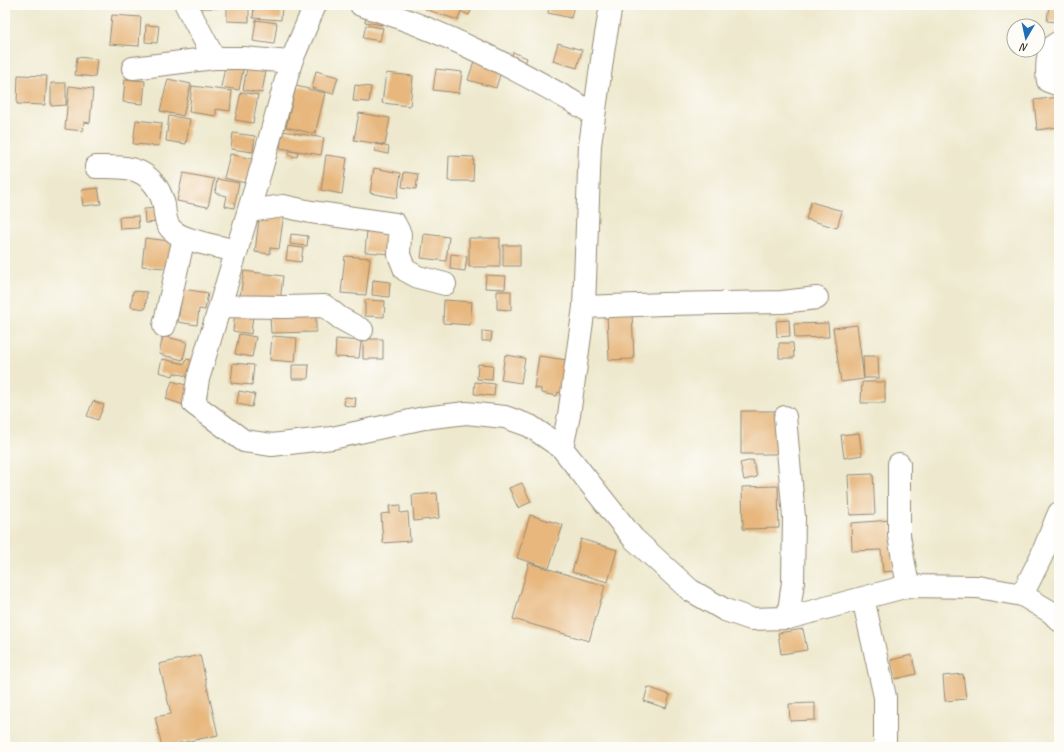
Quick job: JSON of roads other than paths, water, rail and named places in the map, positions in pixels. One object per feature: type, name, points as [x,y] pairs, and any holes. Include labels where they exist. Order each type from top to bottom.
[{"type":"street","points":[[186,5],[214,58]]},
{"type":"street","points":[[315,5],[291,62],[249,212],[198,379],[194,404],[244,441],[272,445],[332,438],[424,418],[466,413],[505,417],[530,426],[562,448],[633,538],[690,590],[725,610],[752,620],[788,618],[908,586],[978,587],[1022,595],[1051,612],[1059,620]]},
{"type":"street","points":[[361,5],[415,24],[468,47],[540,82],[594,114]]},
{"type":"street","points":[[562,448],[569,415],[584,307],[590,145],[611,5]]},
{"type":"street","points":[[1059,42],[1050,48],[1046,60],[1046,72],[1048,81],[1059,85]]},
{"type":"street","points":[[133,68],[214,58],[244,58],[291,62]]},
{"type":"street","points":[[96,167],[126,168],[149,176],[159,190],[167,225],[173,232],[184,237],[237,251]]},
{"type":"street","points":[[249,212],[283,206],[311,212],[395,224],[400,234],[399,255],[405,270],[418,277],[444,284]]},
{"type":"street","points":[[164,326],[184,237]]},
{"type":"street","points":[[584,307],[782,302],[817,298]]},
{"type":"street","points":[[220,306],[325,306],[340,318],[362,330]]},
{"type":"street","points":[[785,417],[794,517],[793,582],[788,618]]},
{"type":"street","points":[[899,464],[898,536],[908,586]]},
{"type":"street","points":[[1022,595],[1059,513]]},
{"type":"street","points":[[863,598],[885,697],[885,747]]}]
